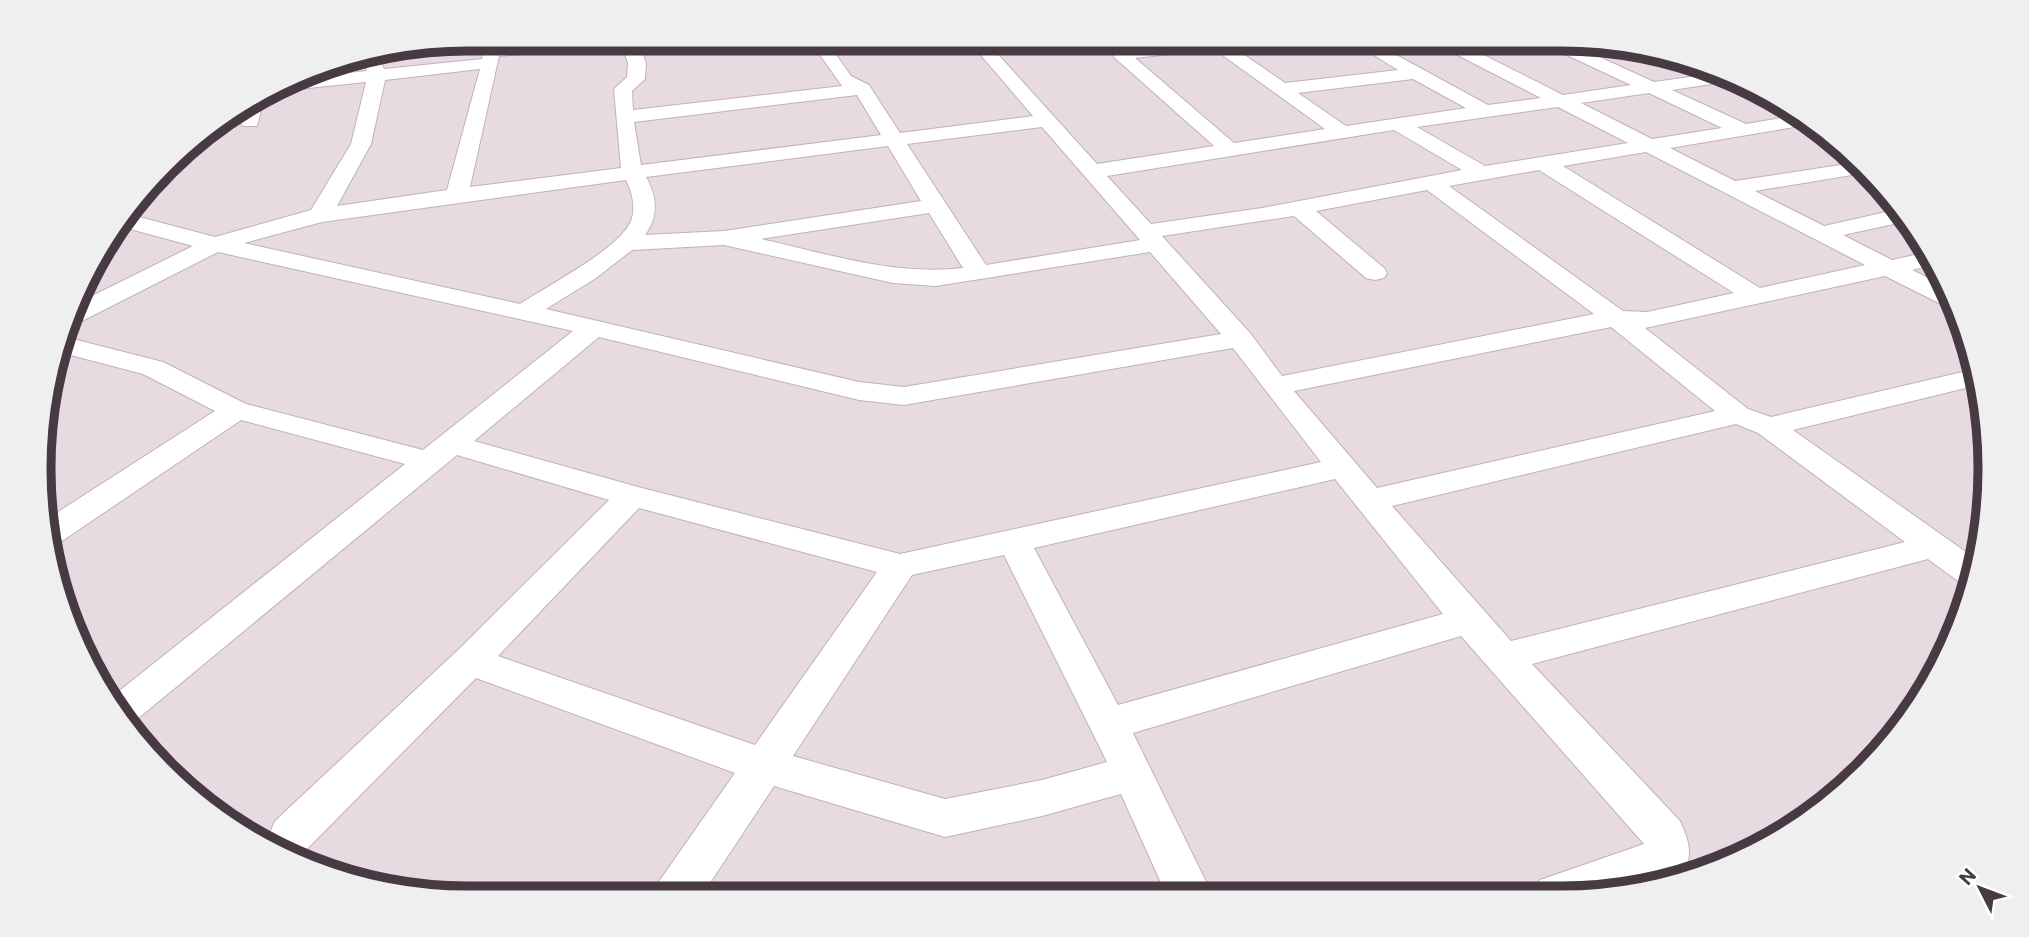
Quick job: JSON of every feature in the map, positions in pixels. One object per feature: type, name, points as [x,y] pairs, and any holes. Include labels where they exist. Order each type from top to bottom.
[{"type":"street","points":[[310,83],[377,75],[491,51],[457,195]]},
{"type":"street","points":[[523,313],[627,243],[642,223],[644,201],[638,181],[632,173],[624,117],[623,89],[636,79],[637,63],[633,51]]},
{"type":"street","points":[[826,51],[845,80],[862,89],[979,274]]},
{"type":"street","points":[[986,51],[1090,172],[1152,237],[1240,339],[1275,386],[1345,467],[1469,620],[1664,835],[1669,856],[1585,885]]},
{"type":"street","points":[[1121,51],[1230,150]]},
{"type":"street","points":[[1228,51],[1344,134]]},
{"type":"street","points":[[1378,51],[1484,111]]},
{"type":"street","points":[[1466,51],[1939,293]]},
{"type":"street","points":[[1575,52],[1743,130]]},
{"type":"street","points":[[320,215],[361,144],[377,75],[373,62]]},
{"type":"street","points":[[1296,72],[1316,85]]},
{"type":"street","points":[[1282,89],[1415,73]]},
{"type":"street","points":[[1090,172],[1711,79]]},
{"type":"street","points":[[624,117],[862,89]]},
{"type":"street","points":[[82,310],[215,244],[320,215],[1047,120]]},
{"type":"street","points":[[724,238],[893,276],[936,279],[979,274],[1152,237],[1482,173],[1794,122]]},
{"type":"street","points":[[1397,124],[1482,173]]},
{"type":"street","points":[[1543,163],[1755,296]]},
{"type":"street","points":[[1732,188],[1852,169]]},
{"type":"street","points":[[1431,183],[1616,318],[1738,415],[1769,427],[1966,569]]},
{"type":"street","points":[[627,243],[724,238],[936,205]]},
{"type":"street","points":[[1298,208],[1375,273]]},
{"type":"street","points":[[1822,233],[1894,217]]},
{"type":"street","points":[[131,222],[215,244],[594,328],[859,391],[904,397],[1240,339]]},
{"type":"street","points":[[1275,386],[1616,318],[1647,320],[1922,260]]},
{"type":"street","points":[[126,707],[594,328]]},
{"type":"street","points":[[69,347],[153,368],[236,410],[440,452],[632,496],[900,566],[1345,467]]},
{"type":"street","points":[[1769,427],[1968,379]]},
{"type":"street","points":[[55,530],[236,410]]},
{"type":"street","points":[[1371,500],[1738,415]]},
{"type":"street","points":[[292,835],[470,661],[632,496]]},
{"type":"street","points":[[1014,541],[1109,724],[1185,886]]},
{"type":"street","points":[[1505,657],[1934,545]]},
{"type":"street","points":[[682,886],[900,566]]},
{"type":"street","points":[[1109,724],[1469,620]]},
{"type":"street","points":[[470,661],[763,765],[945,818],[1042,798],[1133,773]]},
{"type":"shaded area","points":[[1560,51],[1615,54],[1695,73],[1769,107],[1793,121],[1836,154],[1892,214],[1908,236],[1935,284],[1964,360],[1975,414],[1977,441],[1975,523],[1956,603],[1935,653],[1908,701],[1875,744],[1836,783],[1793,816],[1745,843],[1669,872],[1615,883],[1560,886],[468,886],[414,883],[334,864],[284,843],[236,816],[214,800],[154,744],[121,701],[94,653],[65,577],[54,523],[52,496],[54,414],[73,334],[94,284],[121,236],[137,214],[193,154],[236,121],[309,83],[360,65],[414,54]]}]
